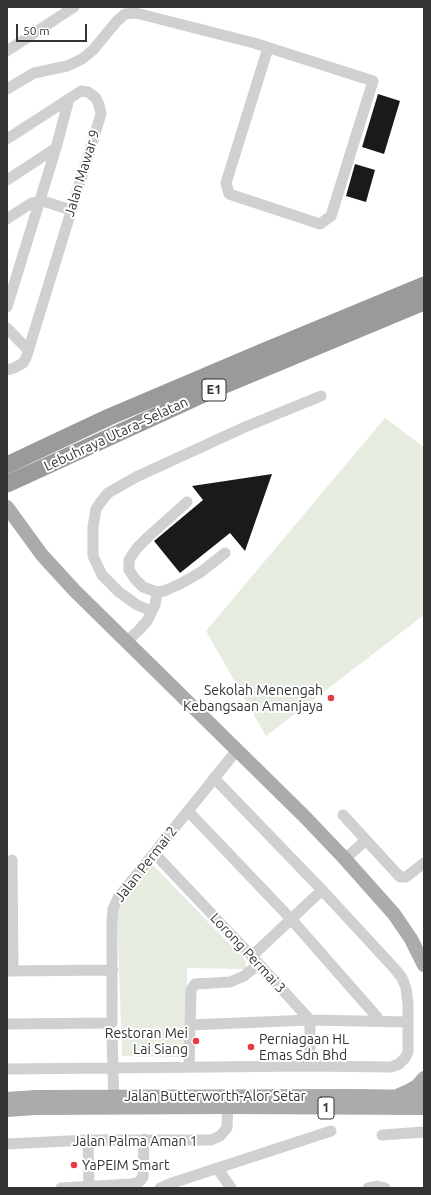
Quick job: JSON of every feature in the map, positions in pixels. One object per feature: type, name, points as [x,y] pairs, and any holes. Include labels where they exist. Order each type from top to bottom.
[{"type":"highway","name":"Lebuhraya Utara–Selatan","points":[[7,465],[116,414],[424,285]]},
{"type":"highway","name":"Lebuhraya Utara–Selatan","points":[[7,484],[208,392],[424,302]]},
{"type":"main road","points":[[10,511],[42,555],[59,575],[345,858],[394,914],[411,939],[424,965]]},
{"type":"main road","points":[[395,1096],[417,1086],[424,1078]]},
{"type":"main road","name":"Jalan Butterworth-Alor Setar","points":[[7,1110],[114,1102],[228,1101],[395,1096],[424,1097]]},
{"type":"main road","name":"Jalan Butterworth-Alor Setar","points":[[7,1099],[35,1097],[114,1102]]},
{"type":"main road","name":"Jalan Butterworth-Alor Setar","points":[[228,1101],[424,1108]]},
{"type":"street","points":[[7,50],[74,7]]},
{"type":"street","points":[[9,85],[34,73],[67,66],[82,59],[93,50],[117,21],[125,14],[136,12],[254,43],[373,81],[331,216],[320,224],[229,194],[226,183],[268,48]]},
{"type":"street","name":"Jalan Mawar 9","points":[[7,139],[81,91],[88,92],[96,98],[99,105],[101,114],[26,358],[23,363],[7,370]]},
{"type":"street","points":[[7,307],[56,148],[69,99]]},
{"type":"street","points":[[7,180],[56,148]]},
{"type":"street","points":[[7,219],[32,203],[39,202],[46,202],[71,210]]},
{"type":"street","points":[[7,328],[28,350]]},
{"type":"street","points":[[152,611],[137,605],[119,592],[102,575],[94,556],[93,527],[96,509],[100,503],[108,493],[136,477],[245,427],[321,396]]},
{"type":"street","points":[[186,502],[137,548],[129,560],[129,570],[135,579],[142,587],[157,592],[164,591],[201,572],[225,553]]},
{"type":"street","points":[[126,642],[147,620],[152,611],[157,592]]},
{"type":"street","name":"Jalan Permai 2","points":[[7,1024],[112,1023],[113,909],[118,898],[237,750]]},
{"type":"street","points":[[7,1069],[310,1066],[390,1067],[399,1064],[405,1058],[408,1052],[406,988],[396,968],[214,778]]},
{"type":"street","points":[[188,811],[291,919],[377,1017],[378,1020]]},
{"type":"street","points":[[343,815],[400,877],[406,877],[424,863]]},
{"type":"street","points":[[345,858],[366,840]]},
{"type":"street","name":"Lorong Permai 3","points":[[154,853],[310,1020]]},
{"type":"street","points":[[12,860],[10,971],[113,970]]},
{"type":"street","points":[[189,1067],[191,990],[196,984],[230,982],[244,976],[255,960],[291,919],[322,890]]},
{"type":"street","points":[[190,1025],[310,1020],[378,1020],[408,1022]]},
{"type":"street","points":[[310,1020],[310,1066]]},
{"type":"street","points":[[112,1035],[114,1102]]},
{"type":"street","name":"Jalan Palma Aman 1","points":[[7,1144],[88,1140],[211,1140],[220,1136],[227,1128],[228,1101]]},
{"type":"street","points":[[160,1188],[173,1186],[217,1168],[332,1131]]},
{"type":"street","points":[[382,1135],[424,1132]]},
{"type":"street","points":[[61,1188],[132,1184],[139,1182],[143,1178],[144,1139]]},
{"type":"street","points":[[88,1140],[89,1186]]},
{"type":"street","points":[[217,1168],[231,1188]]},
{"type":"shaded area","points":[[385,418],[424,447],[424,615],[266,736],[206,631]]},
{"type":"shaded area","points":[[153,865],[246,961],[246,969],[187,968],[185,1057],[122,1056],[117,907]]},
{"type":"building","points":[[378,94],[400,101],[384,154],[362,147]]},
{"type":"building","points":[[355,164],[375,170],[366,202],[346,196]]},
{"type":"building","points":[[272,474],[245,551],[230,533],[180,573],[154,541],[203,500],[192,486]]},
{"type":"place","name":"Sekolah Menengah Kebangsaan Amanjaya","points":[[331,698]]},
{"type":"place","name":"Restoran Mei Lai Siang","points":[[196,1041]]},
{"type":"place","name":"Perniagaan HL Emas Sdn Bhd","points":[[251,1047]]},
{"type":"place","name":"YaPEIM Smart","points":[[74,1165]]}]
